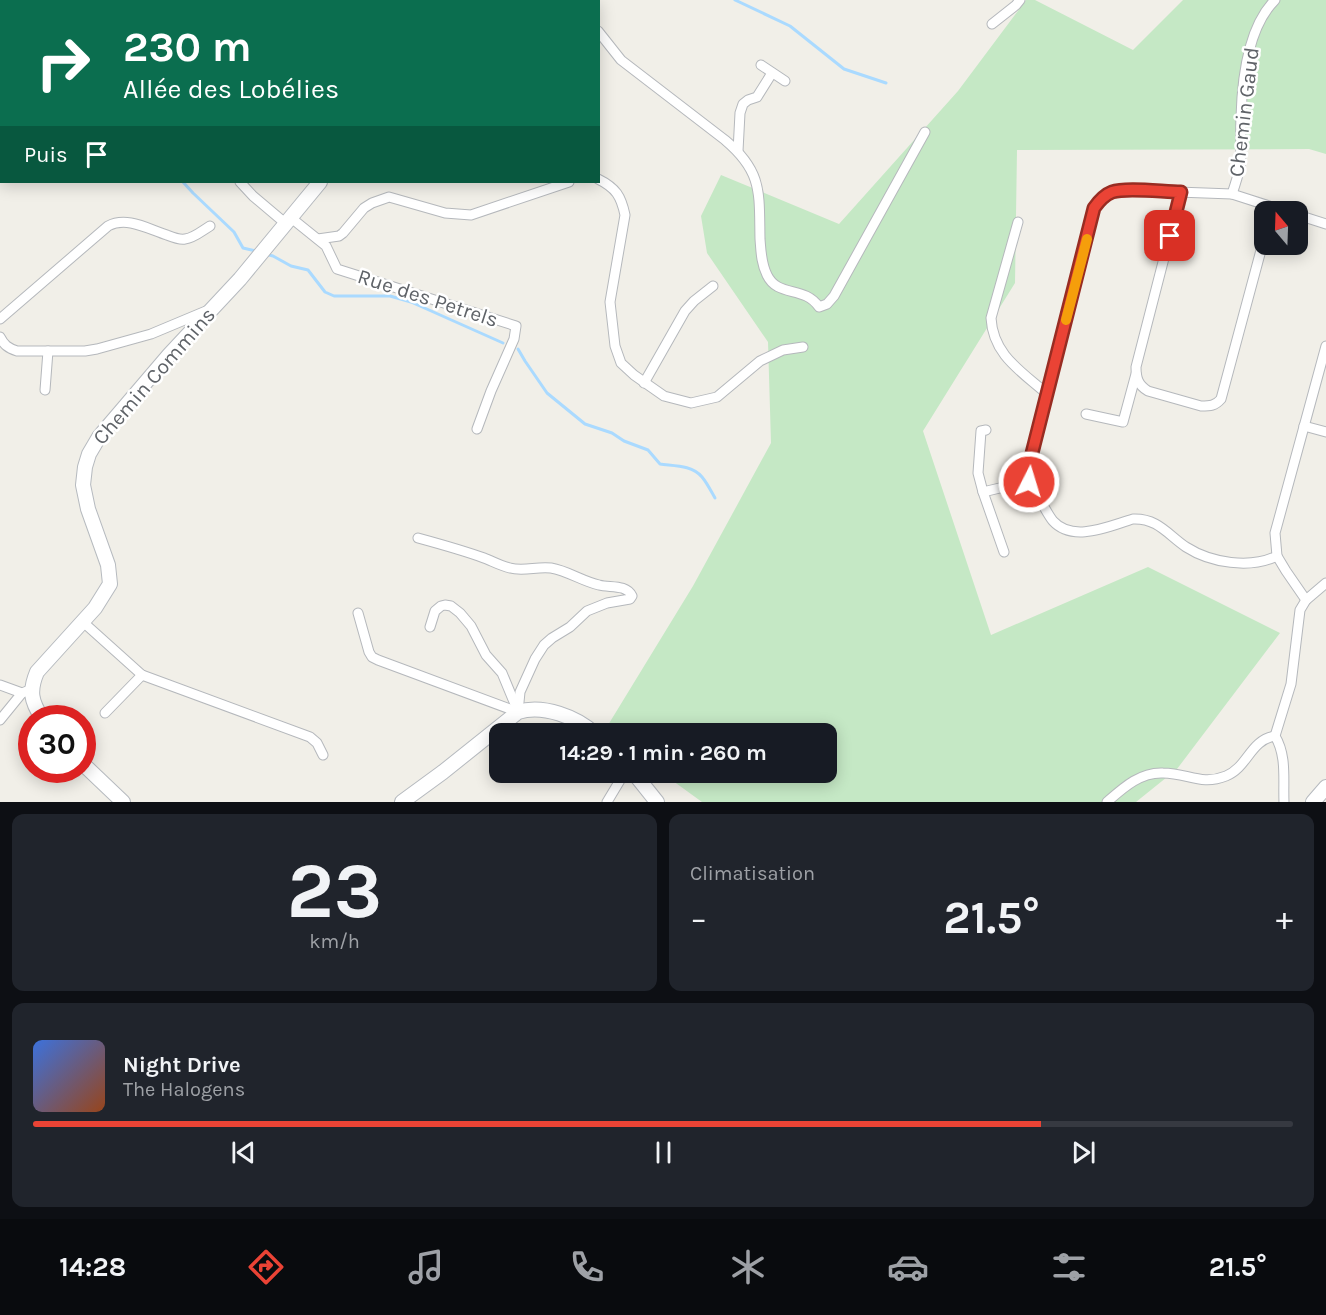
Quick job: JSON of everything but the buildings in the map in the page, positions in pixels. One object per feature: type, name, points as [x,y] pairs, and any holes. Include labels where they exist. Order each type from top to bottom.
[{"type":"street","points":[[992,24],[1016,6],[1020,0]]},
{"type":"street","name":"Chemin Gaud","points":[[1232,194],[1242,145],[1243,91],[1250,49],[1257,28],[1268,7],[1275,0]]},
{"type":"street","points":[[600,34],[621,60],[738,151],[747,162],[757,182],[761,254],[766,274],[771,283],[781,289],[808,296],[815,300],[819,307],[827,304],[834,296],[925,132]]},
{"type":"street","points":[[761,65],[785,81]]},
{"type":"street","points":[[738,151],[740,113],[743,104],[757,97],[772,73]]},
{"type":"street","points":[[600,180],[617,192],[625,215],[610,302],[615,346],[621,363],[634,375],[664,396],[691,403],[717,397],[760,361],[783,350],[803,347]]},
{"type":"street","name":"Rue des Petrels","points":[[241,183],[252,196],[326,246],[337,269],[516,326],[514,339],[477,429]]},
{"type":"street","name":"Chemin Commins","points":[[0,720],[27,691],[37,672],[95,608],[110,584],[108,565],[88,509],[83,485],[89,454],[99,437],[254,261],[319,183]]},
{"type":"street","points":[[318,239],[339,236],[364,208],[389,197],[445,213],[471,215],[566,183]]},
{"type":"street","points":[[1254,202],[1232,194],[1123,190],[1113,192],[1100,200],[1094,208],[1029,465],[1029,482],[1054,522],[1069,530],[1086,532],[1133,519],[1141,519],[1156,524],[1200,555],[1246,563],[1261,562],[1277,556]]},
{"type":"street","points":[[1086,414],[1123,422],[1181,192]]},
{"type":"street","points":[[1308,218],[1326,224]]},
{"type":"street","points":[[0,319],[115,222],[136,224],[181,239],[190,238],[210,226]]},
{"type":"street","points":[[1018,222],[991,318],[992,331],[1002,353],[1047,394]]},
{"type":"street","points":[[1136,374],[1142,387],[1148,391],[1201,406],[1216,404],[1223,393],[1260,255]]},
{"type":"street","points":[[644,383],[685,311],[713,286]]},
{"type":"street","points":[[0,337],[3,344],[17,351],[85,351],[151,334],[212,308]]},
{"type":"street","points":[[1306,600],[1277,556],[1275,533],[1326,346]]},
{"type":"street","points":[[45,390],[48,351]]},
{"type":"street","points":[[1304,426],[1326,432]]},
{"type":"street","points":[[986,430],[981,431],[978,473],[1004,552]]},
{"type":"street","points":[[983,492],[1029,482]]},
{"type":"street","points":[[418,538],[510,568],[527,570],[542,567],[566,571],[598,585],[623,588],[632,596],[630,599],[608,603],[587,611],[570,627],[544,645],[520,692],[518,712]]},
{"type":"street","points":[[1284,802],[1283,758],[1281,746],[1275,736],[1291,684],[1300,610],[1306,600],[1326,583]]},
{"type":"street","points":[[430,627],[435,611],[441,606],[451,606],[460,613],[471,626],[486,655],[502,673],[518,712]]},
{"type":"street","points":[[358,613],[372,657],[518,712]]},
{"type":"street","points":[[83,622],[142,675],[310,737],[317,743],[323,755]]},
{"type":"street","points":[[105,713],[142,675]]},
{"type":"street","points":[[0,685],[27,691],[34,705]]},
{"type":"street","points":[[402,802],[518,712],[536,708],[548,710],[579,723]]},
{"type":"street","points":[[1107,802],[1129,783],[1151,775],[1162,773],[1206,781],[1225,777],[1234,773],[1263,740],[1275,736]]},
{"type":"street","points":[[96,776],[123,802]]},
{"type":"street","points":[[607,802],[618,783]]},
{"type":"street","points":[[642,783],[657,802]]},
{"type":"street","points":[[1313,802],[1326,787]]},
{"type":"green space","points":[[1026,0],[1035,0],[1133,50],[1183,0],[1326,0],[1326,154],[1309,149],[1017,150],[1015,283],[923,431],[991,635],[1148,567],[1280,633],[1177,769],[1136,802],[702,802],[676,783],[837,783],[837,723],[609,723],[693,586],[771,443],[768,342],[707,253],[701,216],[721,175],[839,224],[958,91]]},
{"type":"waterway","points":[[735,0],[790,26],[844,69],[886,83]]},
{"type":"waterway","points":[[184,183],[234,232],[243,248],[256,251]]},
{"type":"waterway","points":[[265,254],[291,266],[308,270],[325,292],[334,296],[390,296],[411,302],[503,343]]},
{"type":"waterway","points":[[518,349],[547,393],[585,424],[612,433],[624,441],[648,450],[660,464],[693,470],[702,477],[715,498]]},
{"type":"slow traffic","points":[[1066,320],[1087,239]]},
{"type":"route","points":[[1029,482],[1029,465],[1094,208],[1106,195],[1123,190],[1181,192],[1170,236]]}]
